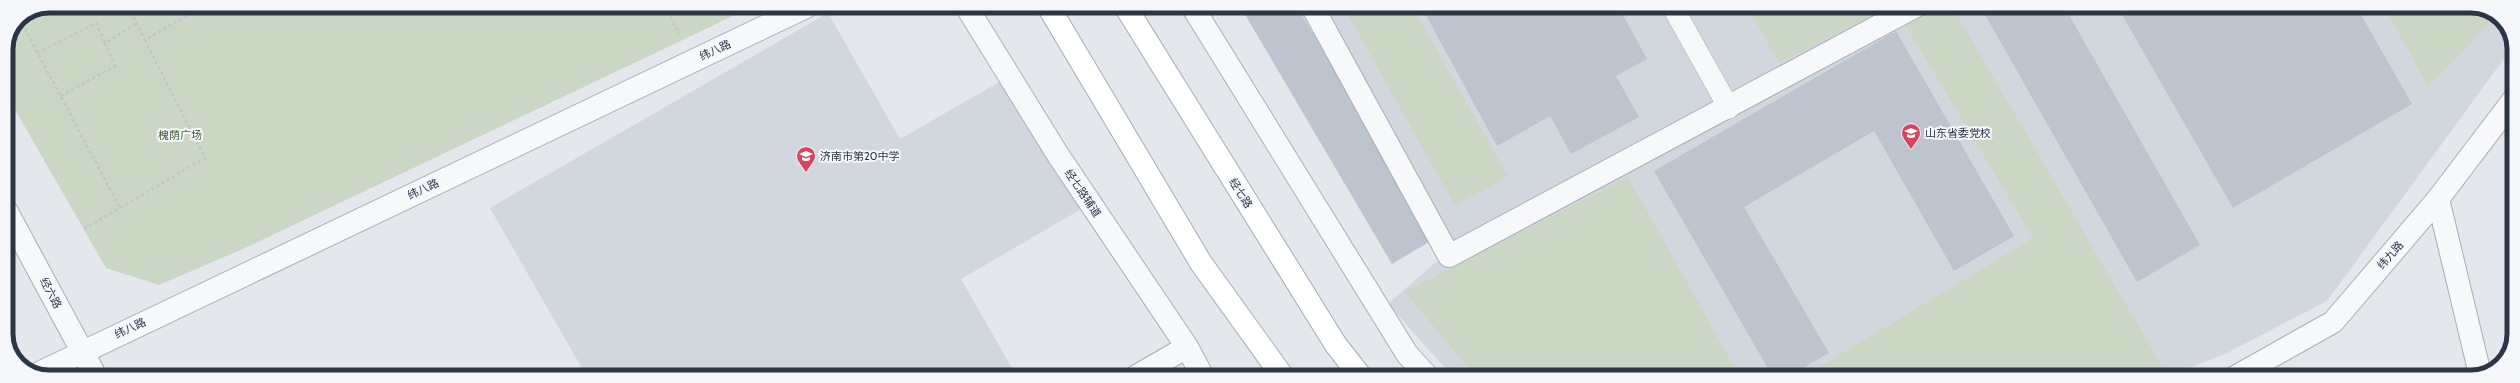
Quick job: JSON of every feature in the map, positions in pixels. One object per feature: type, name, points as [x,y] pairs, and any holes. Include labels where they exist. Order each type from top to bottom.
[{"type":"main road","points":[[1052,13],[1201,263],[1278,370]]},
{"type":"main road","name":"经七路","points":[[1129,13],[1336,345],[1356,370]]},
{"type":"street","name":"纬八路","points":[[45,370],[793,13]]},
{"type":"street","name":"经七路辅道","points":[[970,13],[1058,155],[1187,347],[1199,370]]},
{"type":"street","points":[[1196,13],[1407,354],[1422,370]]},
{"type":"street","points":[[1316,13],[1449,256],[1729,108],[1903,13]]},
{"type":"street","name":"纬九路","points":[[2247,370],[2333,322],[2438,198],[2507,108]]},
{"type":"street","points":[[2438,198],[2479,369]]},
{"type":"street","name":"经六路","points":[[13,223],[92,370]]},
{"type":"street","points":[[1147,370],[1187,347]]},
{"type":"lane","points":[[1676,13],[1729,108]]},
{"type":"path","points":[[84,229],[204,158],[131,13]]},
{"type":"path","points":[[145,40],[192,13]]},
{"type":"path","points":[[37,53],[96,23],[115,66],[60,96]]},
{"type":"path","points":[[22,24],[120,208]]},
{"type":"path","points":[[105,43],[136,24]]},
{"type":"shaded area","name":"济南市第20中学","points":[[828,13],[900,139],[1008,77],[1083,208],[961,279],[1013,370],[583,370],[490,208]]},
{"type":"shaded area","name":"山东省委党校","points":[[1306,13],[2476,13],[2493,20],[2498,25],[2504,35],[2507,46],[2507,55],[2327,301],[2225,354],[2183,370],[1447,370],[1388,304],[1445,254]]},
{"type":"green space","name":"槐荫广场","points":[[49,13],[739,13],[245,248],[159,285],[106,268],[13,106],[14,42],[23,23],[35,16]]},
{"type":"green space","points":[[1347,13],[1416,13],[1508,176],[1455,206]]},
{"type":"green space","points":[[1751,13],[1877,13],[1779,63]]},
{"type":"green space","points":[[1898,13],[1956,13],[2163,368],[2157,370],[1815,370],[2033,238]]},
{"type":"green space","points":[[2388,13],[2476,13],[2492,20],[2428,87]]},
{"type":"green space","points":[[1628,177],[1736,370],[1470,370],[1405,292]]},
{"type":"building","points":[[1244,13],[1301,13],[1434,239],[1392,264]]},
{"type":"building","points":[[1425,13],[1622,13],[1647,59],[1616,76],[1639,117],[1571,154],[1550,116],[1497,146]]},
{"type":"building","points":[[1984,13],[2068,13],[2200,245],[2137,282]]},
{"type":"building","points":[[2121,13],[2360,13],[2412,104],[2233,208]]},
{"type":"building","points":[[1896,31],[2014,236],[1954,271],[1874,131],[1744,207],[1829,353],[1799,370],[1769,370],[1654,171]]},
{"type":"place","name":"山东省委党校","points":[[1911,150]]},
{"type":"place","name":"济南市第20中学","points":[[806,173]]}]
